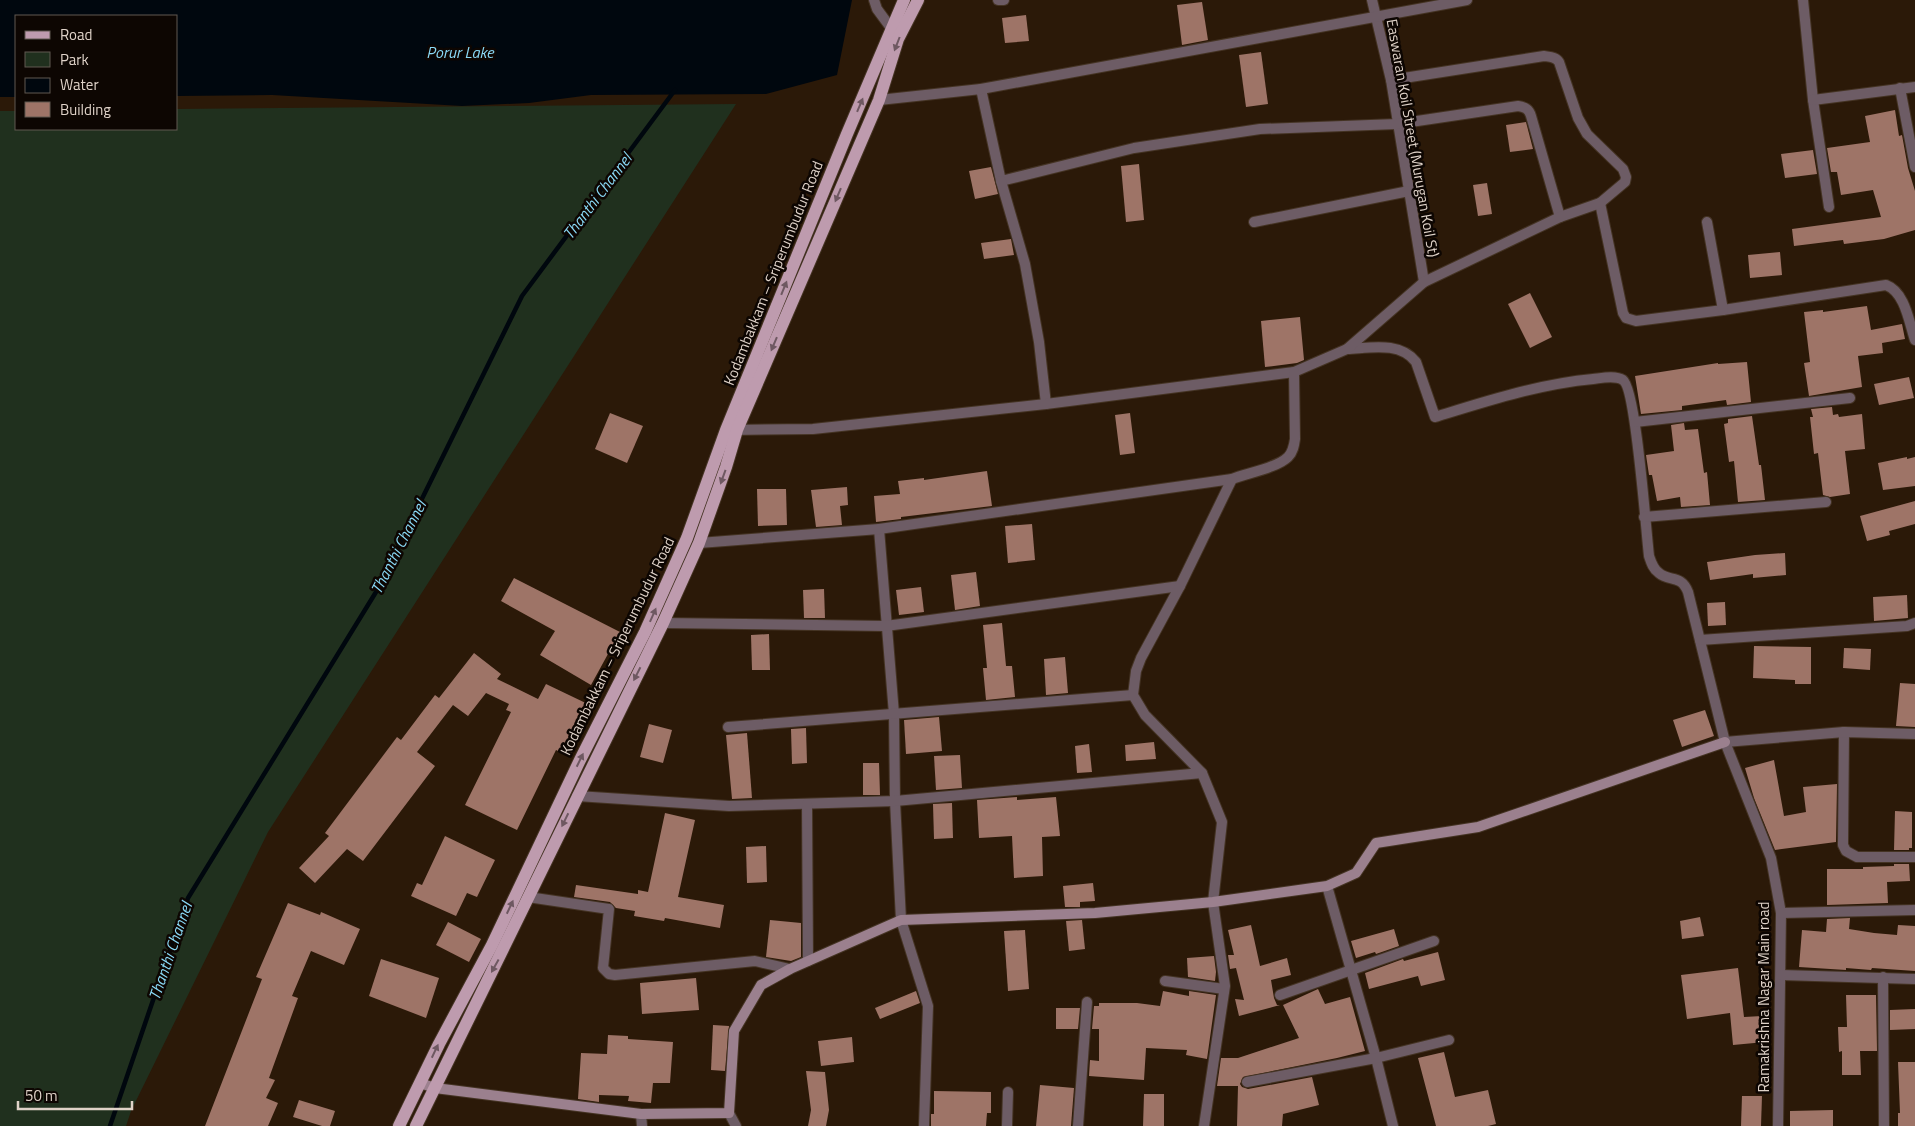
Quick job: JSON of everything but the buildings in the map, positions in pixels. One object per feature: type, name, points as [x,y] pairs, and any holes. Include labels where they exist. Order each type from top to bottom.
[{"type":"main road","name":"Kodambakkam – Sriperumbudur Road","points":[[399,1126],[439,1044],[492,945],[580,760],[645,632],[732,430],[847,134],[904,0]]},
{"type":"main road","name":"Kodambakkam – Sriperumbudur Road","points":[[416,1126],[663,623],[699,542],[726,467],[732,430],[863,139],[879,100],[898,39],[918,0]]},
{"type":"main road","points":[[847,134],[863,139]]},
{"type":"street","points":[[874,0],[877,9],[891,28]]},
{"type":"street","points":[[998,0],[1004,0]]},
{"type":"street","name":"Easwaran Koil Street (Murugan Koil St)","points":[[1372,0],[1391,80],[1424,282]]},
{"type":"street","points":[[879,100],[981,89],[1467,0]]},
{"type":"street","points":[[1803,0],[1813,100],[1829,207]]},
{"type":"street","points":[[732,430],[813,429],[1046,404],[1294,372],[1347,349],[1424,282],[1560,217],[1600,203],[1625,182],[1623,169],[1587,134],[1578,118],[1557,59],[1544,56],[1391,80]]},
{"type":"street","points":[[1813,100],[1915,87]]},
{"type":"street","points":[[1900,88],[1915,167]]},
{"type":"street","points":[[981,89],[1001,181],[1025,264],[1046,404]]},
{"type":"street","points":[[1001,181],[1134,148],[1260,129],[1398,124],[1518,106],[1530,111],[1532,116],[1560,217]]},
{"type":"street","points":[[1254,222],[1409,191]]},
{"type":"street","points":[[1600,203],[1626,318],[1636,321],[1723,310],[1886,285],[1896,291],[1901,299],[1915,340]]},
{"type":"street","points":[[1708,222],[1723,310]]},
{"type":"street","points":[[1347,349],[1394,348],[1410,355],[1416,362],[1435,417],[1534,388],[1615,377],[1623,381],[1627,386],[1635,422],[1644,516],[1826,502]]},
{"type":"street","points":[[699,542],[879,529],[1232,478],[1280,462],[1289,456],[1295,439],[1294,372]]},
{"type":"street","points":[[1635,422],[1850,398]]},
{"type":"street","points":[[1204,1126],[1224,989],[1214,902],[1222,822],[1202,773],[1145,715],[1133,695],[1138,665],[1180,586],[1232,478]]},
{"type":"street","name":"Ramakrishna Nagar Main road","points":[[1644,516],[1649,556],[1653,567],[1660,575],[1676,579],[1685,585],[1725,742],[1771,858],[1781,913],[1778,1126]]},
{"type":"street","points":[[879,529],[894,714],[902,920],[928,1006],[924,1126]]},
{"type":"street","points":[[663,623],[886,626],[1180,586]]},
{"type":"street","points":[[1700,640],[1906,626],[1915,623]]},
{"type":"street","points":[[728,727],[1133,695]]},
{"type":"street","points":[[1844,732],[1844,845],[1846,851],[1857,858],[1915,858]]},
{"type":"street","points":[[736,1126],[729,1113],[734,1031],[761,985],[790,969],[902,920],[1095,912],[1214,902],[1327,886],[1356,873],[1376,843],[1478,827],[1725,742],[1844,732],[1915,734]]},
{"type":"street","points":[[577,796],[730,806],[896,801],[1202,773]]},
{"type":"street","points":[[807,804],[808,961]]},
{"type":"street","points":[[1327,886],[1376,1058],[1393,1126]]},
{"type":"street","points":[[528,897],[609,909],[603,968],[609,974],[615,975],[755,961],[790,969]]},
{"type":"street","points":[[1781,913],[1915,910]]},
{"type":"street","points":[[1280,995],[1434,941]]},
{"type":"street","points":[[1781,975],[1915,979]]},
{"type":"street","points":[[1883,978],[1884,1126]]},
{"type":"street","points":[[1166,981],[1224,989]]},
{"type":"street","points":[[1078,1126],[1086,1002]]},
{"type":"street","points":[[1247,1082],[1376,1058],[1449,1040]]},
{"type":"street","points":[[420,1084],[435,1088],[642,1114],[729,1113]]},
{"type":"street","points":[[1007,1126],[1008,1092]]},
{"type":"street","points":[[642,1114],[642,1126]]},
{"type":"green space","points":[[736,104],[268,832],[131,1111],[126,1126],[0,1126],[0,111],[15,111],[15,130],[178,130],[178,109]]},
{"type":"water","name":"Porur Lake","points":[[0,0],[852,0],[837,75],[766,94],[591,95],[529,103],[462,106],[272,95],[178,96],[178,15],[15,15],[15,97],[0,97]]},
{"type":"waterway","name":"Thanthi Channel","points":[[110,1126],[188,898],[376,592],[522,296],[675,90]]}]
